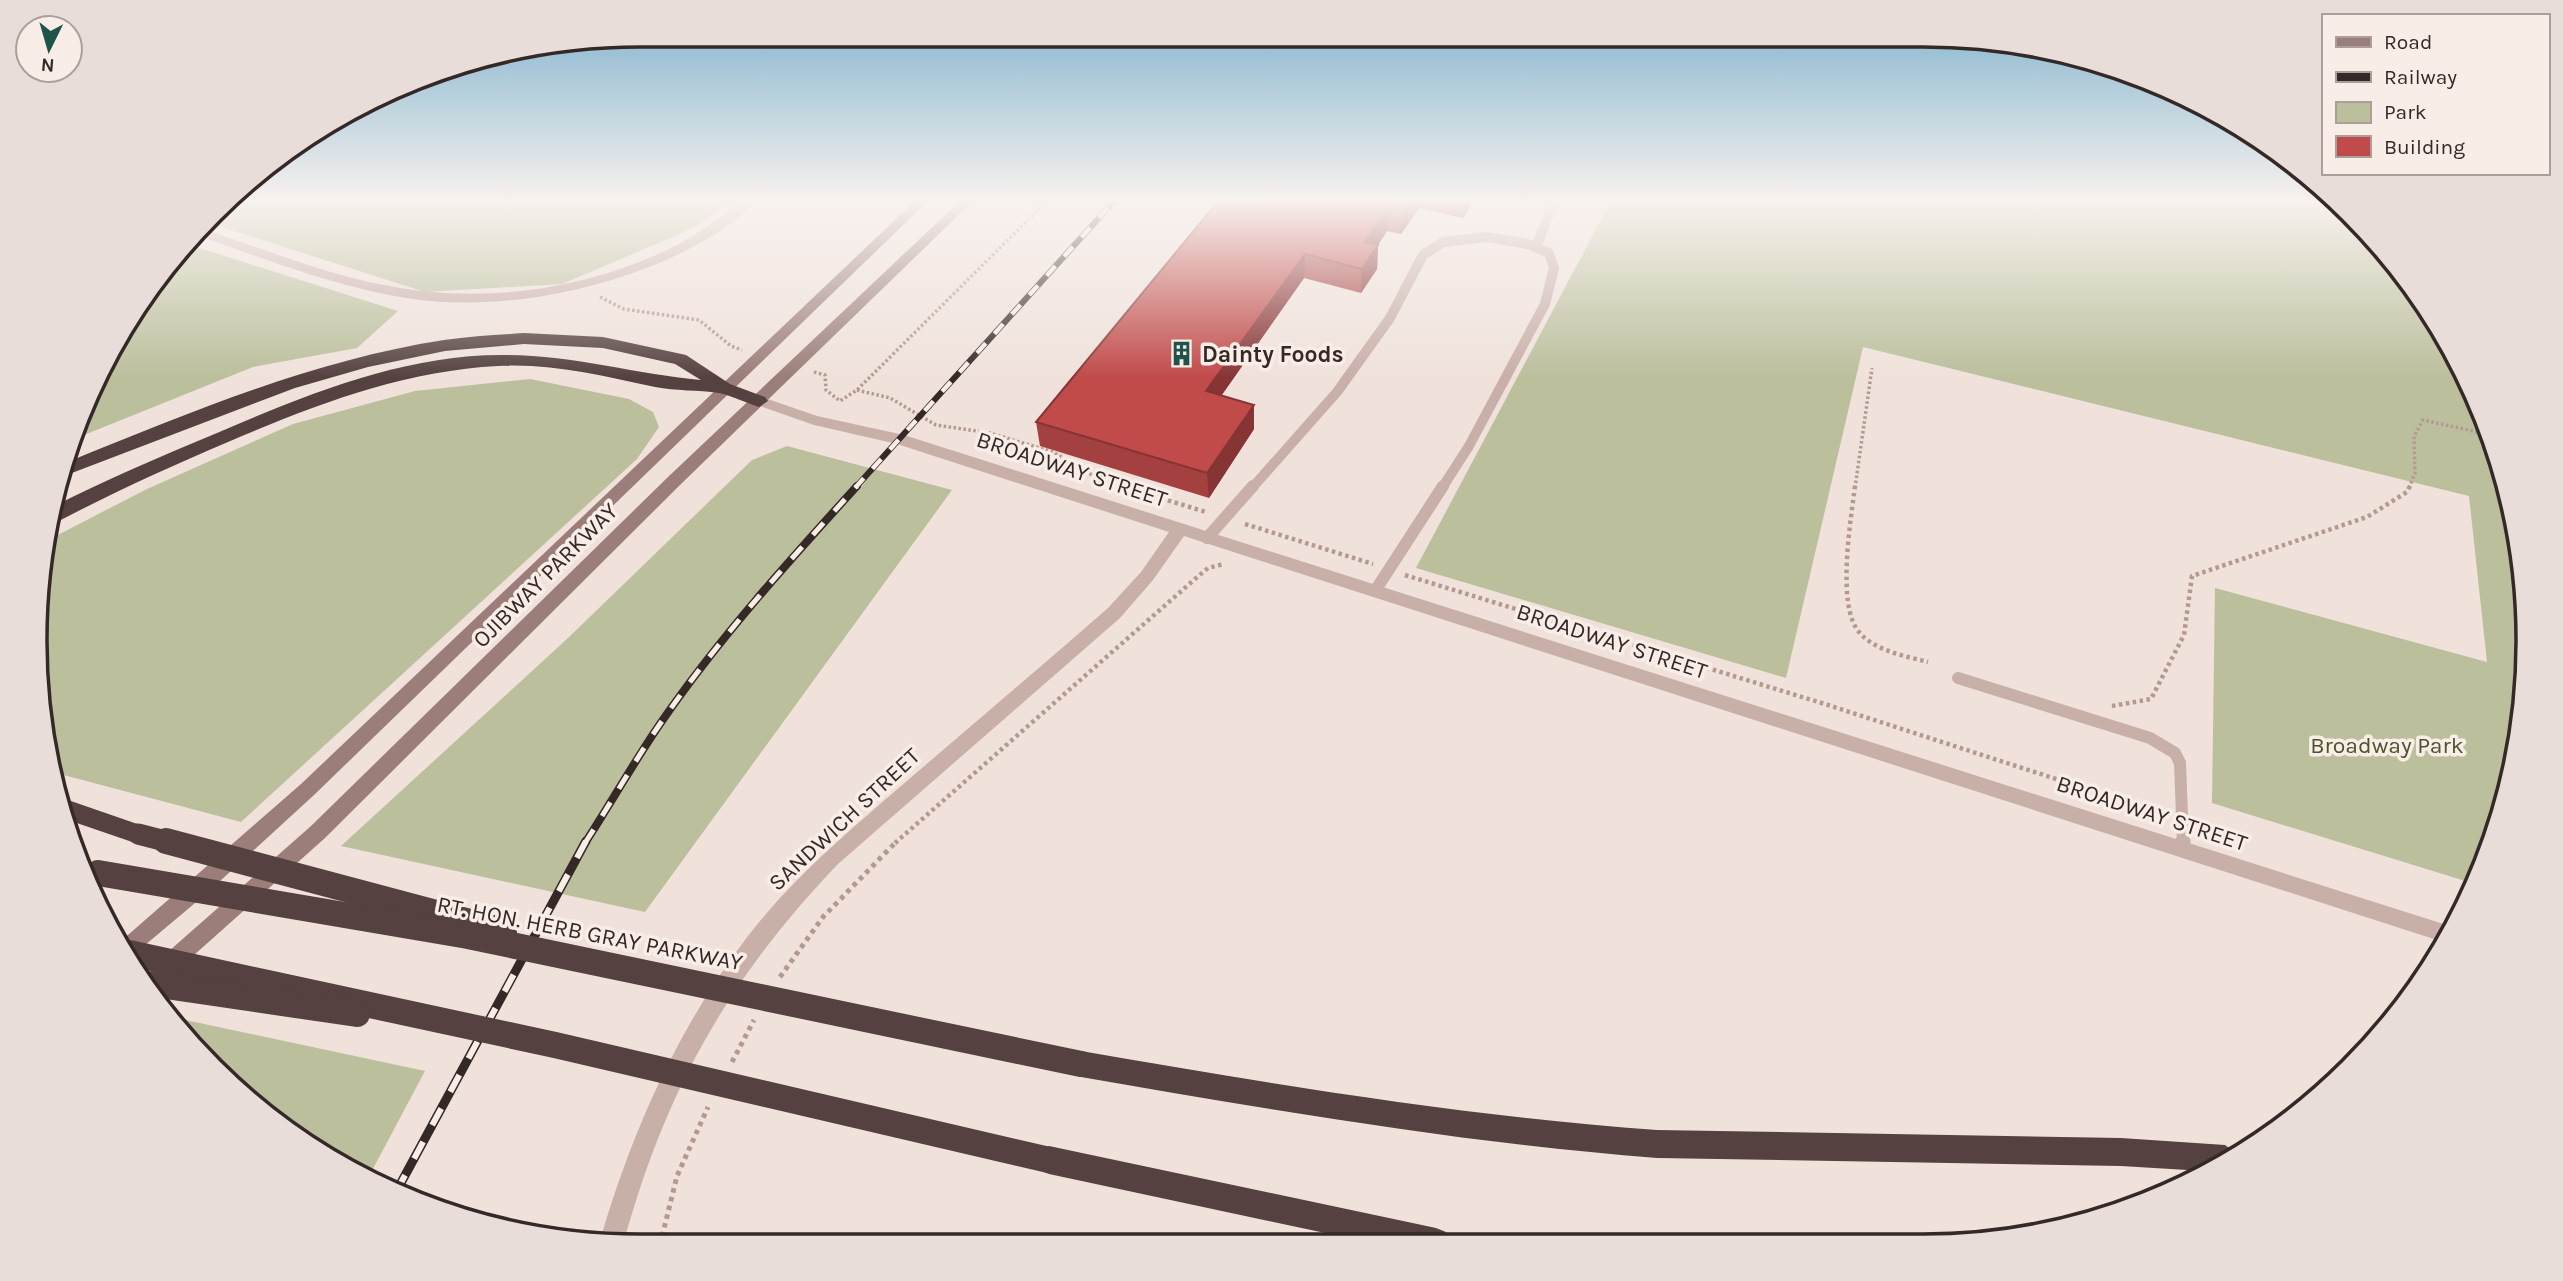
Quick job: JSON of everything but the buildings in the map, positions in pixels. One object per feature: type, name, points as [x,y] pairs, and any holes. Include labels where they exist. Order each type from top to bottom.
[{"type":"highway","points":[[73,467],[205,414],[321,375],[421,351],[486,342],[579,341],[629,348],[683,360],[724,388],[759,401]]},
{"type":"highway","points":[[62,511],[113,484],[301,404],[363,383],[433,367],[499,360],[554,362],[604,369],[658,382],[724,388]]},
{"type":"highway","points":[[73,812],[138,834],[655,972]]},
{"type":"highway","name":"RT. HON. HERB GRAY PARKWAY","points":[[94,872],[265,899],[655,972],[1081,1063],[1397,1118],[1594,1140],[2121,1152],[2212,1158]]},
{"type":"highway","points":[[137,953],[555,1045],[1049,1160],[1398,1234]]},
{"type":"highway","points":[[156,983],[555,1045]]},
{"type":"main road","name":"OJIBWAY PARKWAY","points":[[133,947],[348,752],[861,259]]},
{"type":"main road","name":"OJIBWAY PARKWAY","points":[[154,980],[318,832],[907,259]]},
{"type":"street","points":[[280,259],[341,278],[408,294],[442,298],[500,296],[589,283],[657,259]]},
{"type":"street","name":"BROADWAY STREET","points":[[759,401],[814,420],[899,439],[2439,931]]},
{"type":"street","name":"SANDWICH STREET","points":[[615,1233],[638,1151],[672,1080],[710,1009],[759,935],[796,892],[831,858],[1114,613],[1147,576],[1180,529]]},
{"type":"lane","points":[[1207,538],[1337,392],[1390,318],[1421,259]]},
{"type":"lane","points":[[1375,592],[1469,446],[1545,304],[1554,268],[1551,259]]},
{"type":"lane","points":[[1958,678],[2150,738],[2175,753],[2180,763],[2183,849]]},
{"type":"path","points":[[1872,368],[1847,558],[1847,606],[1854,628],[1880,648],[1928,662]]},
{"type":"path","points":[[858,390],[890,398],[936,425],[990,433],[1053,452],[1099,479],[1828,705],[2182,820]]},
{"type":"path","points":[[2098,721],[2106,707],[2151,699],[2184,635],[2192,576],[2367,517],[2407,492],[2414,473],[2414,436],[2423,420],[2478,432]]},
{"type":"path","points":[[779,979],[802,943],[836,899],[887,850],[1208,568],[1235,565]]},
{"type":"path","points":[[729,1067],[760,1011]]},
{"type":"path","points":[[663,1234],[677,1176],[711,1101]]},
{"type":"green space","points":[[186,259],[234,259],[398,311],[357,348],[253,367],[84,435],[108,378],[127,344],[147,311]]},
{"type":"green space","points":[[321,259],[621,259],[562,284],[425,292]]},
{"type":"green space","name":"Broadway Park","points":[[1580,259],[2377,259],[2416,311],[2455,378],[2471,413],[2496,487],[2511,563],[2514,602],[2516,640],[2511,718],[2496,794],[2465,881],[2212,803],[2215,588],[2487,662],[2469,496],[1863,347],[1786,678],[1416,568]]},
{"type":"green space","points":[[530,379],[629,399],[653,412],[659,427],[637,459],[241,822],[63,775],[52,718],[47,640],[52,563],[57,535],[147,489],[293,424],[415,391]]},
{"type":"green space","points":[[787,446],[952,490],[645,912],[341,846],[568,638],[752,460]]},
{"type":"green space","points":[[184,1020],[425,1071],[372,1170],[311,1134],[279,1111],[249,1087]]},
{"type":"railway","points":[[855,488],[1062,259]]},
{"type":"railway","points":[[585,843],[652,736],[707,659],[857,486]]},
{"type":"railway","points":[[401,1183],[586,841]]},
{"type":"place","name":"Dainty Foods","points":[[1182,354]]}]
